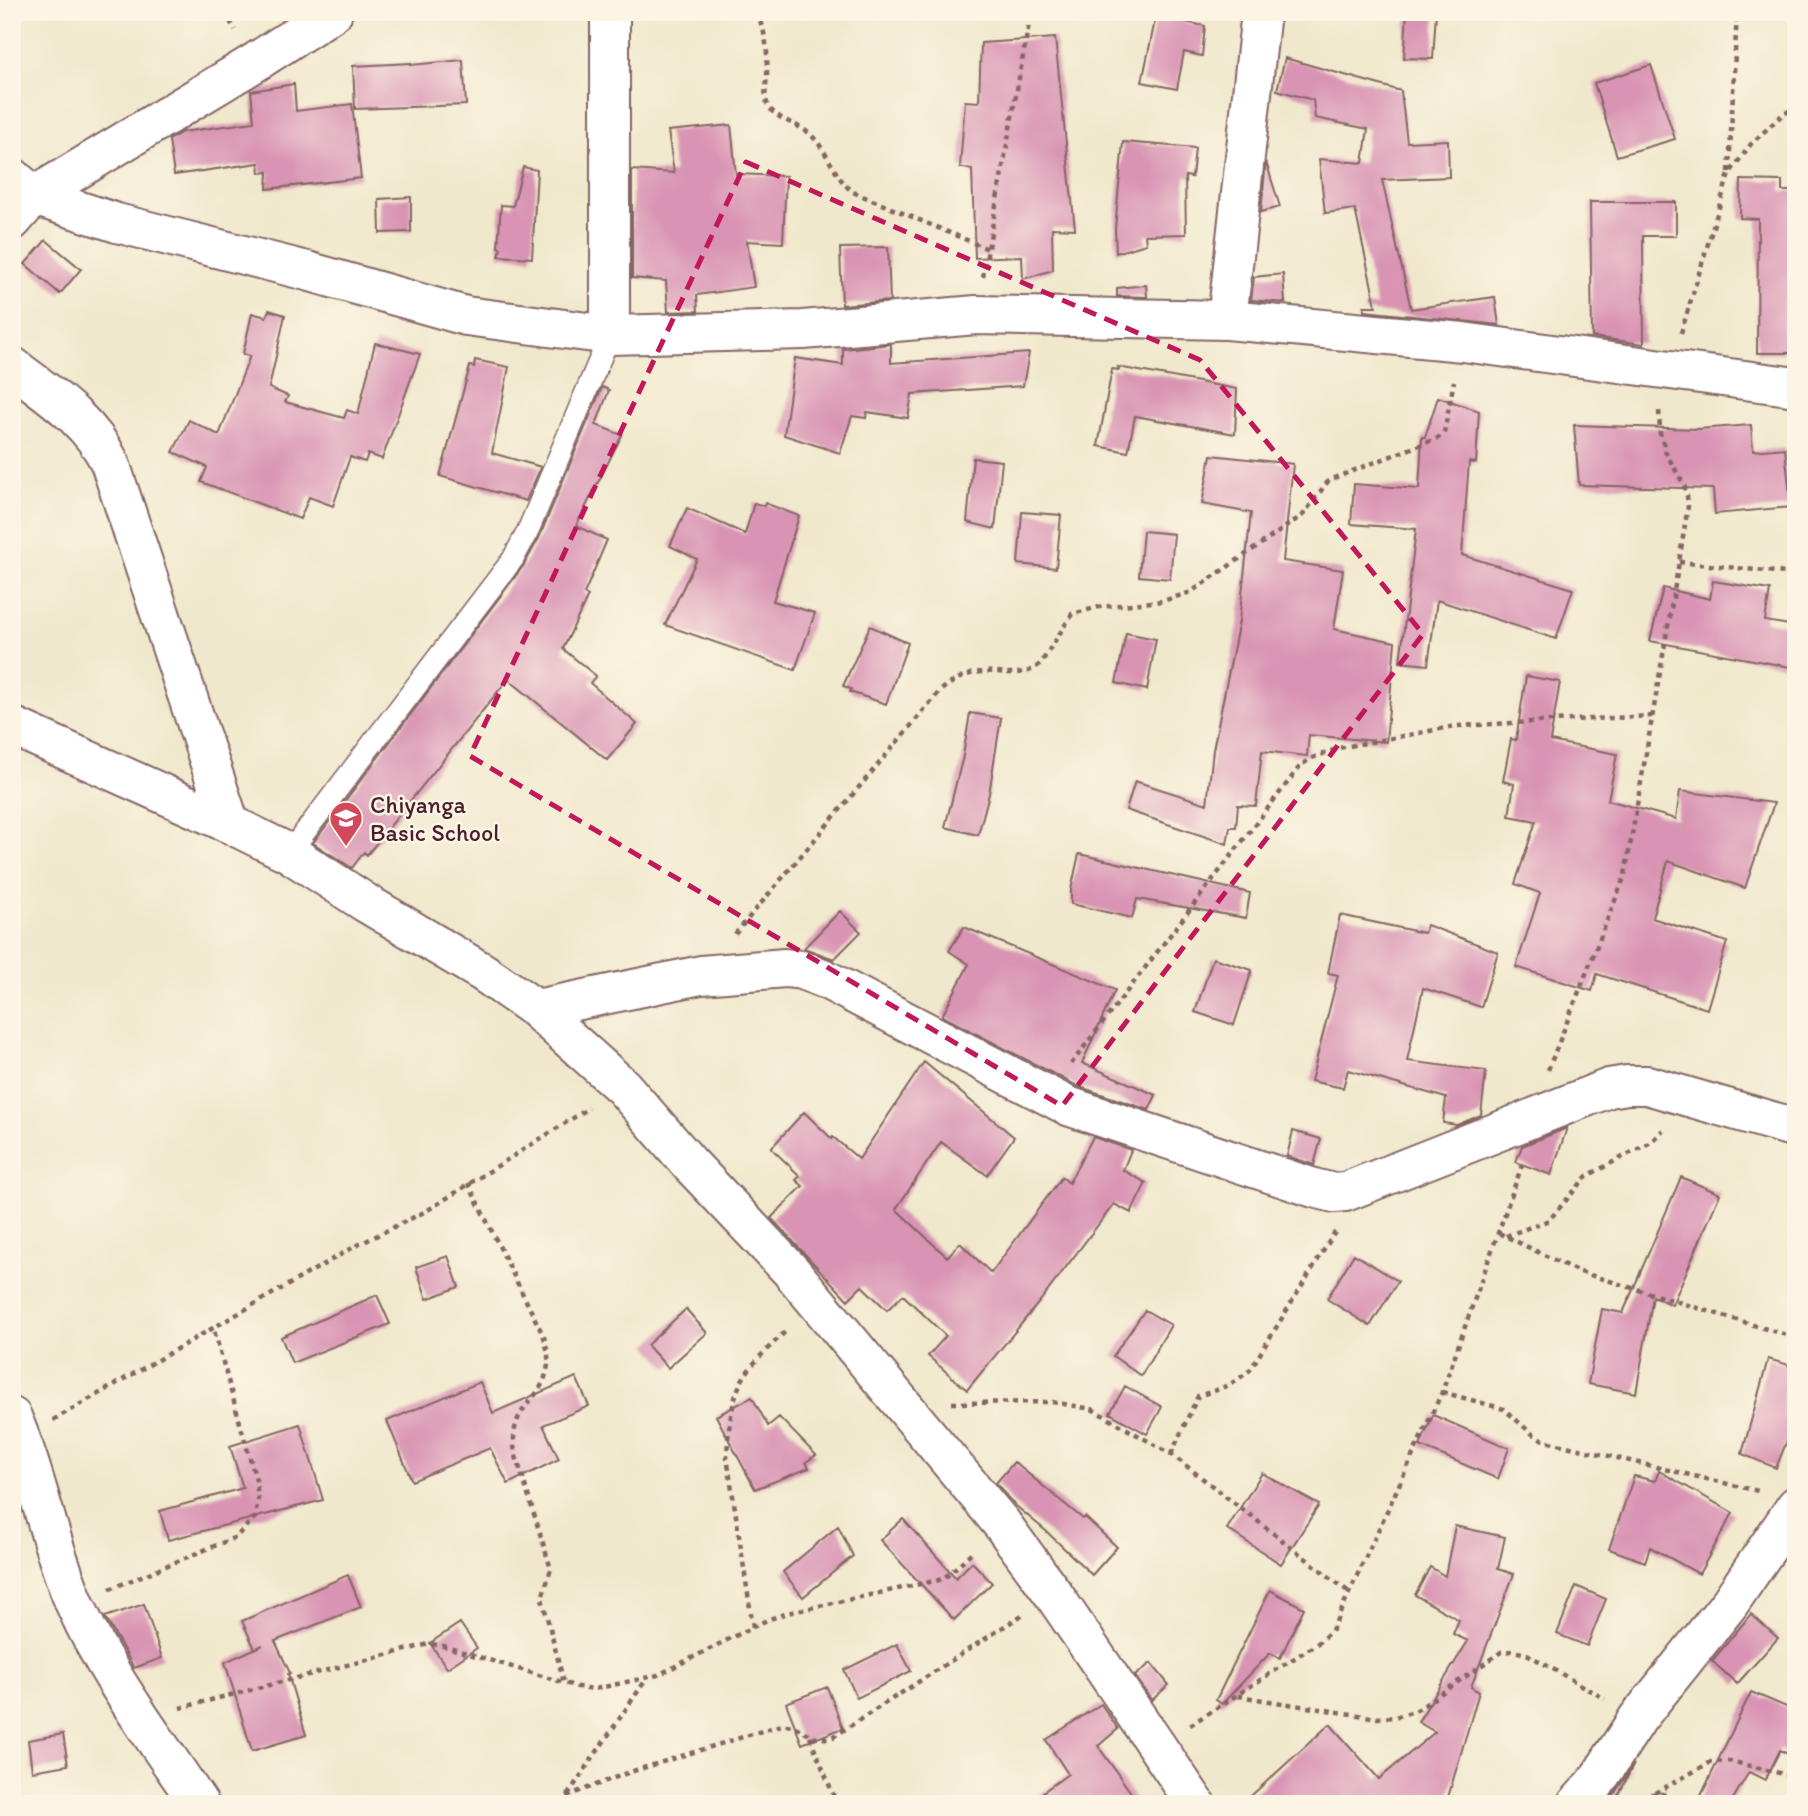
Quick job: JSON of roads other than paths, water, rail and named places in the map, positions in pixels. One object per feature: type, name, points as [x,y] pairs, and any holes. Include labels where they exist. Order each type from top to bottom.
[{"type":"street","points":[[19,198],[254,63],[333,12]]},
{"type":"street","points":[[610,12],[610,335]]},
{"type":"street","points":[[1227,320],[1261,12]]},
{"type":"street","points":[[19,198],[307,271],[466,316],[610,335],[803,330],[976,315],[1227,320],[1463,342],[1796,387]]},
{"type":"street","points":[[12,366],[87,427],[101,444],[110,463],[230,824]]},
{"type":"street","points":[[12,726],[289,853],[366,903],[484,973],[536,1009],[623,1087],[689,1163],[791,1271],[1002,1524],[1054,1595],[1196,1804]]},
{"type":"street","points":[[536,1009],[701,975],[785,968],[802,970],[825,979],[1047,1095],[1091,1114],[1324,1191],[1345,1192],[1609,1088],[1627,1085],[1647,1086],[1796,1128]]},
{"type":"street","points":[[17,1427],[75,1604],[104,1661],[139,1719],[199,1804]]},
{"type":"street","points":[[1577,1804],[1595,1784],[1638,1718],[1729,1604],[1783,1500]]},
{"type":"lane","points":[[289,853],[513,559],[527,533],[610,335]]},
{"type":"place","name":"Chiyanga Basic School","points":[[346,848]]}]
